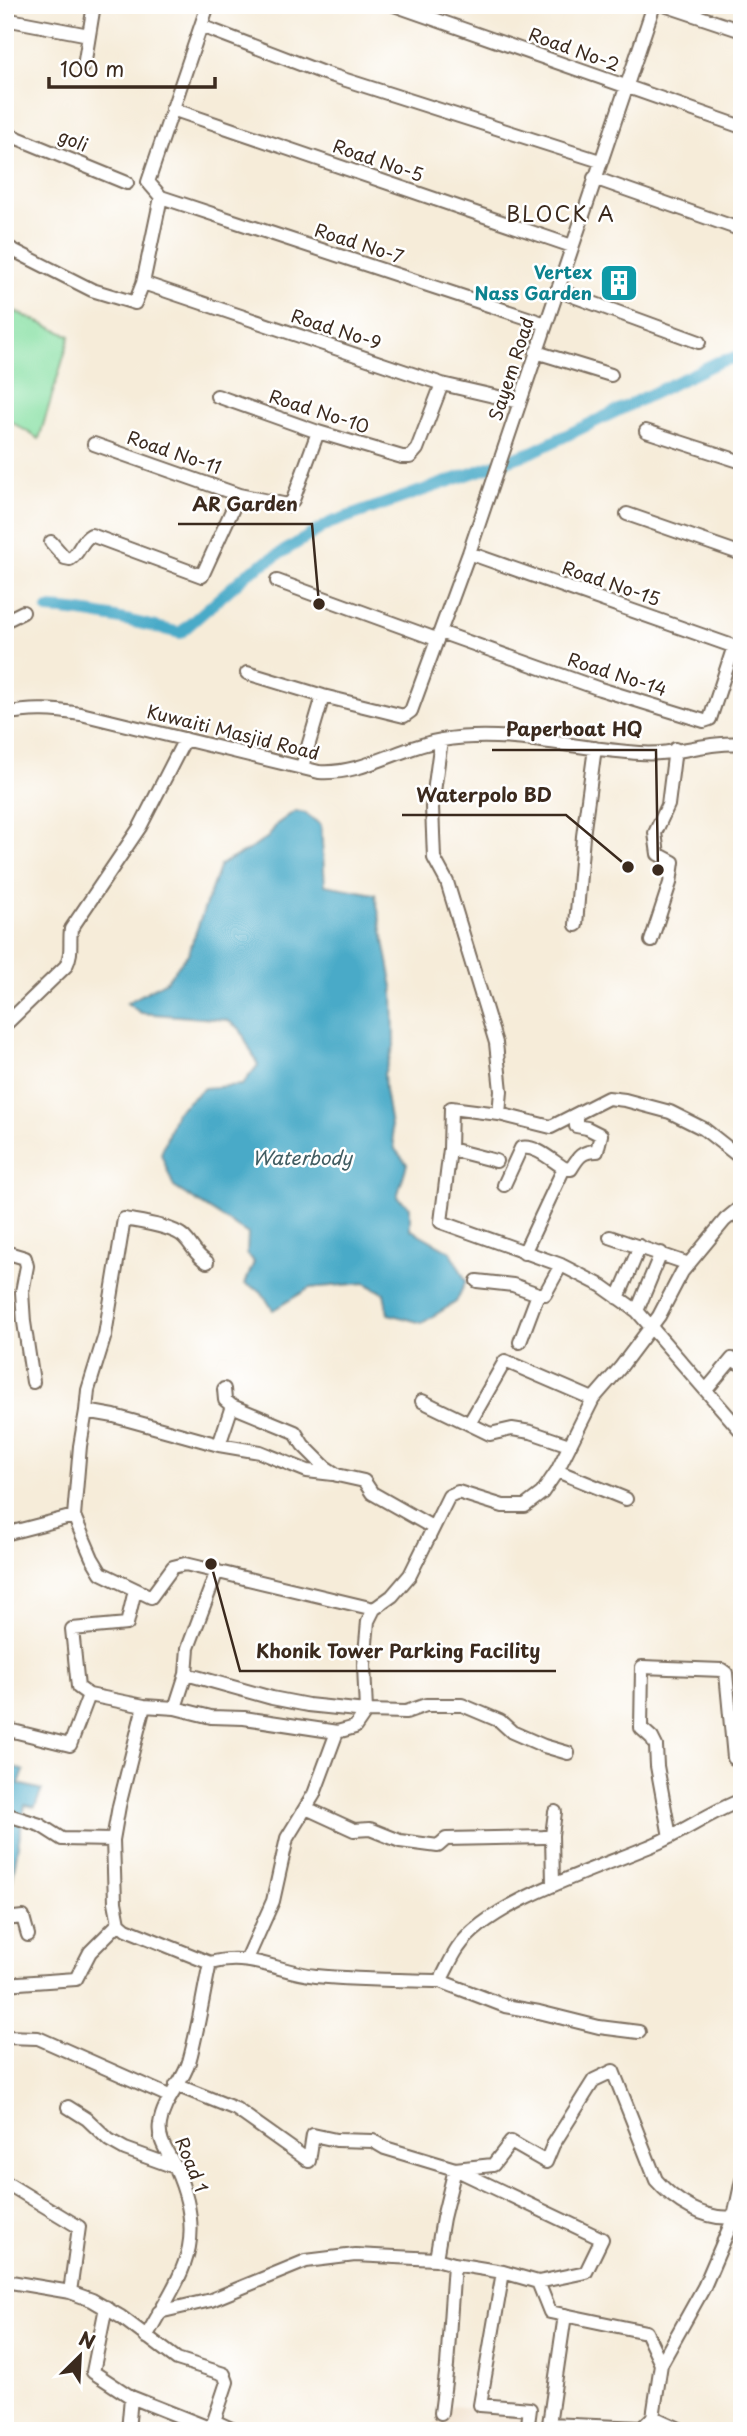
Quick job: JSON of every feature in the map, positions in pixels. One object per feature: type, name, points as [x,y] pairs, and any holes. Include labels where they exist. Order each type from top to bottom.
[{"type":"street","points":[[5,246],[92,290],[135,303],[143,284],[162,197],[148,182],[208,5]]},
{"type":"street","name":"Road No-2","points":[[394,5],[742,127]]},
{"type":"street","name":"Sayem Road","points":[[323,696],[404,716],[411,710],[469,553],[654,5]]},
{"type":"street","points":[[664,5],[742,31]]},
{"type":"street","points":[[84,66],[93,11]]},
{"type":"street","points":[[5,19],[89,35]]},
{"type":"street","points":[[201,26],[321,72],[600,161]]},
{"type":"street","name":"Road No-5","points":[[172,108],[572,246]]},
{"type":"street","name":"goli","points":[[5,132],[127,183]]},
{"type":"street","points":[[594,178],[742,230]]},
{"type":"street","name":"Road No-7","points":[[162,197],[546,324]]},
{"type":"street","name":"Road No-9","points":[[143,284],[442,384],[520,402]]},
{"type":"street","points":[[557,290],[699,342]]},
{"type":"street","points":[[536,352],[611,375]]},
{"type":"street","name":"Road No-10","points":[[217,396],[318,432],[410,457],[417,449],[442,384]]},
{"type":"street","points":[[646,431],[742,462]]},
{"type":"street","name":"Road No-11","points":[[94,444],[239,495],[288,505],[293,500],[318,432]]},
{"type":"street","points":[[51,542],[65,558],[70,559],[90,535],[202,576],[239,495]]},
{"type":"street","points":[[627,514],[742,554]]},
{"type":"street","name":"Road No-15","points":[[469,553],[738,648]]},
{"type":"street","points":[[277,581],[438,635]]},
{"type":"street","points":[[5,621],[23,612]]},
{"type":"street","name":"Road No-14","points":[[438,635],[704,721],[710,719],[738,648]]},
{"type":"street","points":[[247,673],[323,696],[302,767]]},
{"type":"street","name":"Kuwaiti Masjid Road","points":[[5,714],[24,709],[51,710],[337,774],[441,740],[501,737],[643,754],[726,743],[742,744]]},
{"type":"street","points":[[5,1025],[66,966],[73,954],[71,929],[140,827],[185,739]]},
{"type":"street","points":[[441,740],[432,807],[433,858],[447,882],[496,1043],[501,1091],[499,1114]]},
{"type":"street","points":[[576,925],[583,836],[595,748]]},
{"type":"street","points":[[652,942],[670,883],[673,862],[658,855],[655,833],[668,805],[676,749]]},
{"type":"street","points":[[742,1159],[704,1129],[670,1112],[625,1100],[608,1098],[551,1127],[499,1114],[452,1108],[441,1222],[561,1265],[602,1286],[637,1311],[742,1432]]},
{"type":"street","points":[[504,1185],[521,1148],[531,1147],[571,1170],[579,1156],[589,1151],[597,1151],[601,1135],[576,1126],[576,1115]]},
{"type":"street","points":[[450,1149],[496,1161]]},
{"type":"street","points":[[524,1253],[564,1168]]},
{"type":"street","points":[[135,1590],[127,1624],[72,1629],[78,1687],[89,1695],[144,1706],[175,1708],[211,1717],[244,1718],[337,1732],[355,1727],[366,1711],[365,1639],[368,1621],[374,1609],[392,1597],[410,1575],[449,1496],[458,1492],[503,1506],[525,1506],[542,1493],[557,1471],[593,1399],[651,1327],[689,1264],[724,1220],[742,1206]]},
{"type":"street","points":[[207,1262],[196,1255],[183,1236],[159,1226],[124,1219],[105,1335],[88,1391],[80,1446],[75,1516],[92,1558],[102,1573],[151,1597],[173,1567],[185,1564],[374,1609]]},
{"type":"street","points":[[610,1237],[689,1264]]},
{"type":"street","points":[[618,1298],[640,1246]]},
{"type":"street","points":[[5,1252],[21,1255],[27,1266],[22,1292],[33,1382]]},
{"type":"street","points":[[637,1311],[661,1253]]},
{"type":"street","points":[[477,1281],[513,1285],[545,1294],[561,1265]]},
{"type":"street","points":[[520,1342],[538,1294]]},
{"type":"street","points":[[706,1389],[732,1359],[742,1365]]},
{"type":"street","points":[[469,1424],[505,1360],[593,1399]]},
{"type":"street","points":[[224,1389],[225,1401],[295,1432],[303,1445],[337,1475]]},
{"type":"street","points":[[422,1401],[490,1434],[512,1429],[531,1432],[569,1445]]},
{"type":"street","points":[[219,1445],[232,1406]]},
{"type":"street","points":[[86,1410],[219,1445],[260,1452],[307,1471],[363,1481],[372,1493],[432,1527]]},
{"type":"street","points":[[730,1417],[742,1410]]},
{"type":"street","points":[[557,1471],[626,1499]]},
{"type":"street","points":[[5,1534],[75,1516]]},
{"type":"street","points":[[175,1708],[186,1674],[188,1648],[218,1570]]},
{"type":"street","points":[[670,1837],[656,1746],[642,1728],[642,1667],[722,1670],[726,1673],[734,1758]]},
{"type":"street","points":[[186,1674],[284,1700],[366,1711],[406,1712],[426,1705],[462,1705],[500,1721],[512,1732],[568,1753]]},
{"type":"street","points":[[5,1729],[70,1745],[89,1695]]},
{"type":"street","points":[[144,1706],[113,1840],[114,1902],[119,1923],[126,1929],[210,1963],[224,1959],[247,1959],[313,1976],[440,1982],[505,2006],[588,2025],[639,2032]]},
{"type":"street","points":[[247,1959],[273,1901],[287,1838],[306,1808],[337,1732]]},
{"type":"street","points":[[440,1982],[458,1946],[487,1921],[553,1884],[670,1837],[742,1800]]},
{"type":"street","points":[[306,1808],[354,1830],[370,1829],[400,1841],[438,1846],[446,1839],[544,1838],[552,1835]]},
{"type":"street","points":[[553,1884],[552,1835],[555,1812]]},
{"type":"street","points":[[5,1814],[40,1825],[62,1839],[113,1840]]},
{"type":"street","points":[[5,1919],[23,1917],[28,1935]]},
{"type":"street","points":[[5,1984],[76,1979],[90,1952],[119,1923]]},
{"type":"street","name":"Road 1","points":[[146,2337],[184,2269],[191,2235],[189,2207],[175,2167],[162,2144],[159,2126],[173,2091],[188,2064],[210,1963]]},
{"type":"street","points":[[5,2037],[38,2038],[173,2091],[236,2109],[309,2161],[313,2135],[335,2140],[373,2141],[394,2151],[455,2169],[601,2239],[586,2272],[538,2282],[436,2259],[355,2256],[306,2260],[211,2300],[159,2312]]},
{"type":"street","points":[[455,2169],[493,2165],[510,2142],[546,2162],[553,2145],[594,2080],[613,2071],[656,2180],[665,2191],[687,2206],[724,2218],[734,2217]]},
{"type":"street","points":[[68,2107],[87,2119],[109,2140],[125,2149],[175,2167]]},
{"type":"street","points":[[436,2259],[455,2169]]},
{"type":"street","points":[[565,2315],[548,2424],[642,2429],[653,2417],[661,2364],[704,2287],[734,2217],[742,2180]]},
{"type":"street","points":[[5,2182],[79,2227],[70,2292]]},
{"type":"street","points":[[441,2413],[454,2264]]},
{"type":"street","points":[[503,2272],[480,2405],[530,2409],[527,2431]]},
{"type":"street","points":[[5,2281],[70,2292],[106,2307],[177,2359],[224,2374],[227,2382],[214,2421],[208,2428],[131,2397],[93,2372],[106,2307]]},
{"type":"street","points":[[538,2282],[550,2312],[646,2332],[661,2364]]},
{"type":"street","points":[[128,2431],[131,2397]]},
{"type":"street","points":[[653,2417],[684,2431]]},
{"type":"street","points":[[214,2421],[236,2431]]},
{"type":"shaded area","points":[[452,2406],[526,2414],[523,2431],[420,2431],[432,2426]]},
{"type":"green space","points":[[5,307],[70,336],[39,439],[5,418]]},
{"type":"water","name":"Waterbody","points":[[295,811],[305,813],[321,825],[325,885],[375,894],[393,987],[394,1046],[384,1074],[385,1090],[395,1149],[407,1164],[397,1197],[410,1207],[410,1229],[451,1252],[466,1281],[456,1302],[422,1323],[388,1314],[384,1293],[365,1283],[310,1288],[273,1310],[261,1291],[245,1284],[254,1262],[247,1254],[248,1234],[174,1187],[161,1154],[176,1112],[204,1088],[242,1085],[258,1065],[240,1029],[227,1020],[141,1013],[127,1003],[166,981],[188,954],[220,865],[268,837],[277,824]]},
{"type":"water","points":[[5,1763],[24,1771],[19,1784],[42,1790],[35,1807],[25,1805],[12,1881],[5,1882]]},
{"type":"waterway","points":[[48,609],[98,615],[180,633],[248,573],[330,523],[532,452],[718,362],[742,356]]},
{"type":"place","name":"Vertex Nass Garden","points":[[619,283]]},
{"type":"place","name":"AR Garden","points":[[319,604]]},
{"type":"place","name":"Waterpolo BD","points":[[628,867]]},
{"type":"place","name":"Paperboat HQ","points":[[658,870]]},
{"type":"place","name":"Khonik Tower Parking Facility","points":[[211,1564]]},
{"type":"district","name":"BLOCK A","points":[[561,215]]}]
